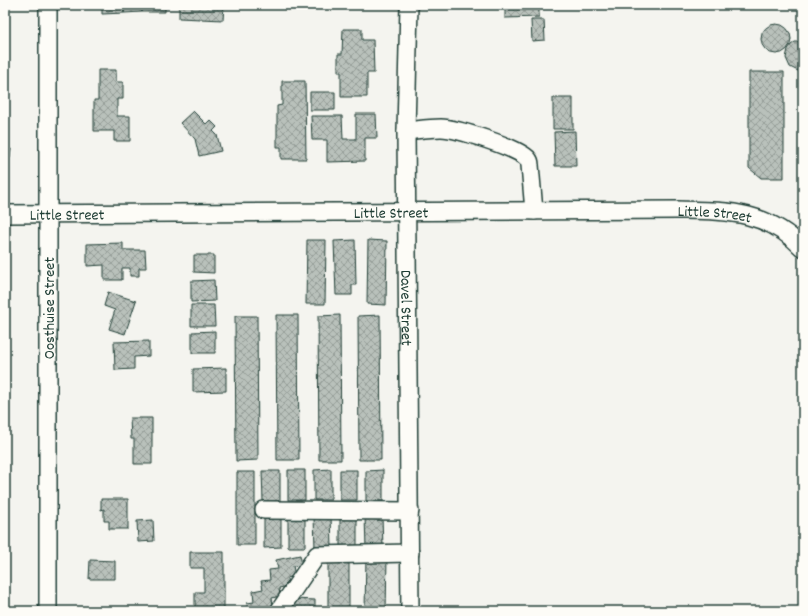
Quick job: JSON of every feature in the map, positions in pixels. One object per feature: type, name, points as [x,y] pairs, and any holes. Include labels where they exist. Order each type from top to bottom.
[{"type":"street","name":"Oosthuise Street","points":[[48,5],[48,611]]},
{"type":"street","name":"Davel Street","points":[[409,5],[406,131],[408,212],[410,611]]},
{"type":"street","points":[[406,131],[441,128],[460,131],[474,134],[525,156],[529,160],[530,165],[534,211]]},
{"type":"street","name":"Little Street","points":[[5,214],[711,211],[736,213],[756,217],[774,225],[803,248]]},
{"type":"street","points":[[264,510],[410,511]]},
{"type":"street","points":[[279,611],[317,555],[410,553]]},
{"type":"building","points":[[102,5],[124,5],[124,13],[102,14]]},
{"type":"building","points":[[124,5],[142,5],[142,12],[124,13]]},
{"type":"building","points":[[142,5],[165,5],[165,12],[142,12]]},
{"type":"building","points":[[179,5],[224,5],[223,20],[179,18]]},
{"type":"building","points":[[505,5],[539,5],[539,17],[505,18]]},
{"type":"building","points":[[531,20],[544,20],[545,40],[532,41]]},
{"type":"building","points":[[776,24],[782,25],[790,33],[790,45],[782,53],[776,54],[770,53],[762,45],[761,39],[762,33],[770,25]]},
{"type":"building","points":[[343,29],[362,29],[362,40],[373,40],[374,73],[367,73],[367,97],[341,97],[341,72],[338,72],[338,54],[342,54]]},
{"type":"building","points":[[795,42],[803,42],[803,71],[798,71],[790,67],[786,58],[788,49]]},
{"type":"building","points":[[98,70],[116,70],[116,82],[123,82],[123,99],[117,99],[117,116],[130,116],[130,141],[114,141],[114,131],[94,131],[94,100],[98,100]]},
{"type":"building","points":[[749,72],[784,72],[784,178],[761,178],[749,168]]},
{"type":"building","points":[[282,81],[305,81],[306,159],[281,159],[281,147],[277,147],[277,106],[282,105]]},
{"type":"building","points":[[310,92],[335,92],[335,110],[310,110]]},
{"type":"building","points":[[553,98],[573,98],[573,129],[553,129]]},
{"type":"building","points":[[193,111],[206,124],[210,120],[217,127],[213,131],[217,135],[221,151],[199,156],[195,139],[180,123]]},
{"type":"building","points":[[356,114],[376,114],[377,138],[365,138],[365,161],[327,162],[327,140],[312,140],[311,116],[342,116],[343,139],[356,139]]},
{"type":"building","points":[[575,131],[576,166],[555,166],[554,132]]},
{"type":"building","points":[[5,142],[7,142],[7,149],[11,149],[10,158],[5,158]]},
{"type":"building","points":[[307,240],[326,240],[325,304],[306,304]]},
{"type":"building","points":[[355,240],[356,285],[352,285],[352,295],[336,295],[334,241]]},
{"type":"building","points":[[368,240],[387,241],[386,305],[367,304]]},
{"type":"building","points":[[123,243],[123,250],[145,250],[146,268],[139,268],[139,276],[130,276],[130,268],[122,268],[122,280],[104,280],[104,265],[87,266],[87,244]]},
{"type":"building","points":[[5,250],[7,250],[6,276],[5,276]]},
{"type":"building","points":[[194,255],[214,255],[214,273],[194,272]]},
{"type":"building","points":[[214,280],[215,301],[191,302],[191,281]]},
{"type":"building","points":[[108,292],[136,301],[125,334],[109,329],[115,310],[104,306]]},
{"type":"building","points":[[191,305],[214,305],[215,326],[191,326]]},
{"type":"building","points":[[276,315],[298,315],[299,460],[277,460]]},
{"type":"building","points":[[340,315],[341,460],[319,460],[318,316]]},
{"type":"building","points":[[380,315],[381,460],[359,460],[358,316]]},
{"type":"building","points":[[235,316],[257,316],[258,460],[236,461]]},
{"type":"building","points":[[215,331],[215,353],[192,353],[192,332]]},
{"type":"building","points":[[149,341],[149,356],[134,357],[134,369],[115,370],[114,342]]},
{"type":"building","points":[[226,368],[226,391],[193,392],[193,369]]},
{"type":"building","points":[[130,418],[152,418],[152,464],[134,464],[134,439],[131,439]]},
{"type":"building","points":[[331,469],[331,500],[314,500],[314,470]]},
{"type":"building","points":[[288,470],[305,470],[305,500],[288,500]]},
{"type":"building","points":[[340,470],[357,470],[357,500],[340,500]]},
{"type":"building","points":[[383,470],[383,501],[366,501],[366,471]]},
{"type":"building","points":[[262,471],[280,471],[280,501],[263,501]]},
{"type":"building","points":[[237,472],[255,472],[255,545],[237,545]]},
{"type":"building","points":[[101,499],[128,499],[128,529],[109,529],[109,521],[104,521],[104,509],[101,510]]},
{"type":"building","points":[[264,517],[281,517],[281,547],[264,548]]},
{"type":"building","points":[[288,517],[305,517],[305,547],[288,547]]},
{"type":"building","points":[[314,517],[331,517],[332,547],[315,548]]},
{"type":"building","points":[[365,517],[382,517],[383,547],[366,548]]},
{"type":"building","points":[[340,518],[357,518],[357,548],[340,548]]},
{"type":"building","points":[[153,520],[154,541],[138,542],[137,521]]},
{"type":"building","points":[[190,552],[224,552],[224,611],[195,611],[195,592],[204,592],[204,568],[190,568]]},
{"type":"building","points":[[300,555],[302,565],[293,566],[295,576],[287,578],[288,586],[279,588],[280,596],[272,598],[273,606],[262,608],[263,611],[248,611],[247,603],[254,602],[253,591],[263,589],[261,581],[270,580],[269,570],[278,569],[276,560]]},
{"type":"building","points":[[328,556],[349,556],[349,611],[328,611]]},
{"type":"building","points":[[366,556],[387,557],[386,611],[365,611]]},
{"type":"building","points":[[90,560],[115,561],[115,579],[89,579]]},
{"type":"building","points":[[294,599],[315,600],[315,611],[294,611]]}]
